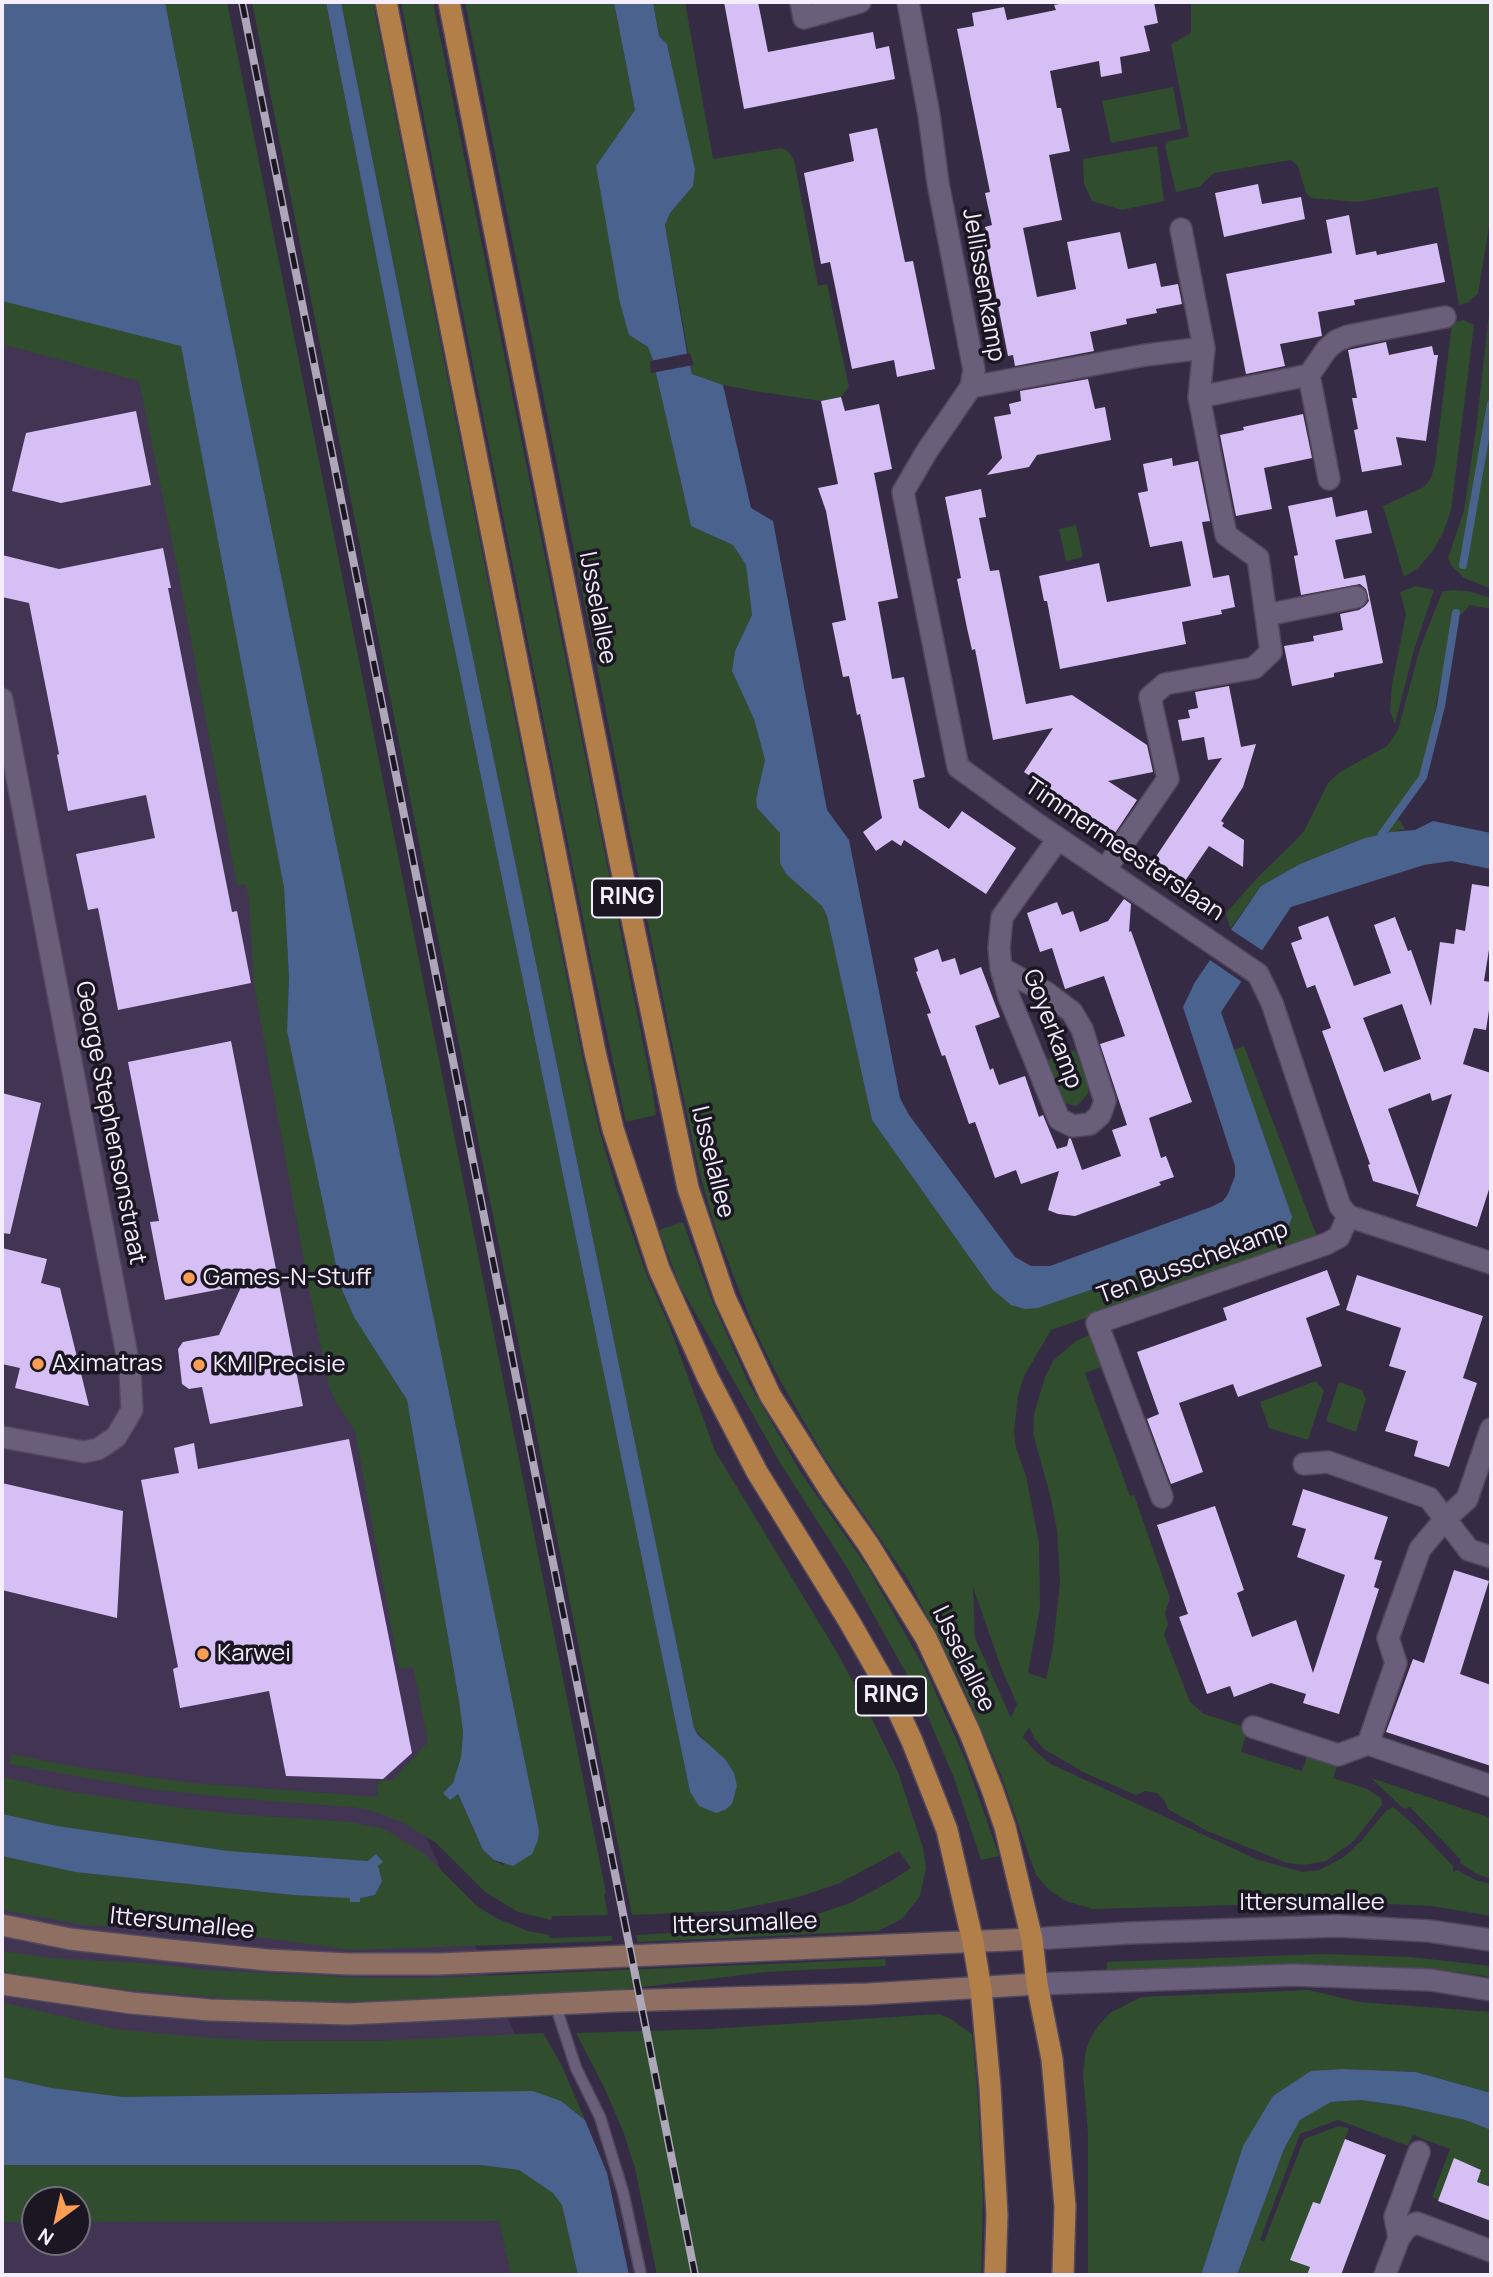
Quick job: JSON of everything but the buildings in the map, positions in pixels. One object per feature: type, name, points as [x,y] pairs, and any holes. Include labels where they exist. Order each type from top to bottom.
[{"type":"main road","name":"RING","points":[[386,2],[592,1038],[613,1129],[659,1269],[708,1378],[757,1472],[849,1621],[889,1692],[912,1741],[947,1830],[981,1989],[996,2202],[995,2275]]},
{"type":"main road","name":"IJsselallee","points":[[449,2],[688,1188],[725,1298],[770,1395],[899,1592],[945,1678],[970,1733],[996,1802],[1032,1939],[1037,1984],[1052,2059],[1064,2193],[1063,2275]]},
{"type":"main road","name":"Ittersumallee","points":[[2,1926],[70,1938],[168,1950],[268,1960],[349,1964],[438,1964],[1032,1939]]},
{"type":"main road","points":[[2,1984],[131,2003],[210,2010],[349,2014],[981,1989],[1037,1984]]},
{"type":"street","points":[[801,2],[804,19],[860,2]]},
{"type":"street","name":"Jellissenkamp","points":[[908,2],[929,115],[938,183],[974,370],[971,387],[1146,355],[1204,348]]},
{"type":"street","points":[[1105,870],[1168,779],[1150,698],[1164,684],[1254,668],[1271,652],[1258,558],[1226,535],[1199,397],[1204,348],[1181,229]]},
{"type":"street","points":[[1199,397],[1309,375],[1327,349],[1348,335],[1445,317]]},
{"type":"street","points":[[1309,375],[1329,479]]},
{"type":"street","name":"Timmermeesterslaan","points":[[971,387],[927,451],[903,492],[958,767],[1058,839],[1258,974],[1272,1003],[1340,1206],[1348,1216]]},
{"type":"street","points":[[1266,615],[1356,597]]},
{"type":"street","name":"George Stephensonstraat","points":[[2,699],[130,1371],[132,1410],[116,1437],[98,1449],[83,1452],[2,1437]]},
{"type":"street","name":"Goyerkamp","points":[[1001,968],[1047,993],[1072,1012],[1082,1029],[1105,1101],[1100,1115],[1090,1124],[1073,1126],[1059,1119],[1009,997],[1001,968],[999,948],[1002,917],[1058,839]]},
{"type":"street","points":[[1348,1216],[1491,1263]]},
{"type":"street","name":"Ten Busschekamp","points":[[1162,1497],[1097,1323],[1325,1244],[1339,1237],[1348,1216]]},
{"type":"street","points":[[1368,1744],[1396,1663],[1388,1638],[1420,1549],[1446,1518],[1467,1499],[1491,1429]]},
{"type":"street","points":[[1304,1464],[1328,1462],[1429,1498],[1469,1550],[1491,1557]]},
{"type":"street","points":[[1253,1727],[1338,1755],[1368,1744],[1491,1786]]},
{"type":"street","name":"Ittersumallee","points":[[1032,1939],[1337,1926],[1429,1931],[1491,1940]]},
{"type":"street","points":[[1037,1984],[1293,1975],[1431,1980],[1491,1990]]},
{"type":"street","points":[[1399,2238],[1395,2217],[1419,2152]]},
{"type":"street","points":[[1384,2275],[1399,2238],[1407,2227],[1417,2223],[1491,2251]]},
{"type":"lane","points":[[555,2004],[576,2068],[600,2117],[624,2192],[641,2275]]},
{"type":"shaded area","points":[[2,339],[140,377],[199,565],[292,1182],[440,1749],[410,1801],[575,2167],[601,2275],[2,2275]]},
{"type":"green space","points":[[165,2],[227,2],[606,1893],[608,1915],[552,1916],[551,1920],[518,1912],[485,1892],[436,1843],[402,1822],[369,1810],[156,1790],[9,1764],[11,1754],[77,1767],[191,1783],[377,1797],[378,1781],[393,1780],[428,1742],[413,1667],[399,1669],[355,1431],[329,1386],[254,984],[246,884],[237,886],[179,576],[139,381],[2,344],[2,301],[181,345],[284,888],[289,977],[287,1031],[340,1285],[354,1317],[407,1400],[463,1732],[461,1757],[453,1783],[444,1794],[457,1793],[483,1850],[503,1865],[539,1830]]},
{"type":"green space","points":[[252,2],[326,2],[431,534],[690,1792],[704,1740],[694,1728],[446,527],[341,2],[373,2],[582,1055],[600,1133],[617,1190],[715,1451],[838,1654],[861,1697],[898,1772],[923,1848],[926,1868],[920,1896],[902,1919],[878,1931],[638,1942],[636,1935],[747,1929],[800,1920],[850,1903],[911,1868],[899,1851],[840,1883],[795,1898],[729,1911],[632,1915]]},
{"type":"green space","points":[[401,2],[433,2],[652,1087],[656,1115],[626,1122],[591,959]]},
{"type":"green space","points":[[465,2],[614,2],[635,110],[596,166],[629,335],[648,347],[653,360],[691,526],[733,545],[746,565],[752,615],[735,651],[732,671],[754,719],[765,760],[756,799],[757,808],[780,833],[780,863],[786,874],[822,906],[827,916],[872,1120],[992,1289],[1180,1259],[1187,1262],[1292,1217],[1234,1050],[1244,1046],[1316,1234],[1316,1238],[1051,1330],[1024,1376],[1018,1395],[1014,1431],[1039,1543],[1040,1607],[1028,1673],[1046,1679],[1053,1647],[1060,1583],[1057,1530],[1033,1433],[1034,1414],[1045,1377],[1053,1361],[1076,1341],[1089,1335],[1102,1367],[1085,1373],[1130,1496],[1134,1495],[1170,1598],[1165,1613],[1168,1624],[1164,1635],[1190,1702],[1204,1714],[1248,1728],[1241,1752],[1302,1771],[1308,1754],[1338,1763],[1333,1778],[1367,1789],[1381,1798],[1382,1805],[1354,1841],[1326,1861],[1304,1865],[1287,1863],[1207,1831],[1168,1809],[1157,1793],[1145,1791],[1136,1795],[1085,1773],[1044,1749],[1029,1727],[1023,1737],[1051,1764],[1256,1859],[1302,1872],[1319,1870],[1344,1857],[1386,1811],[1393,1807],[1453,1866],[1453,1872],[1457,1870],[1491,1884],[1491,1916],[1432,1906],[1347,1902],[1093,1909],[1066,1901],[1049,1890],[1036,1875],[1001,1775],[961,1682],[909,1581],[825,1458],[776,1373],[753,1326],[716,1230],[699,1171]],"holes":[[[973,1587],[1017,1704],[1011,1718],[975,1638]]]},
{"type":"green space","points":[[653,2],[685,2],[713,159],[781,148],[788,151],[794,160],[818,286],[827,284],[849,387],[841,397],[821,401],[755,391],[723,385],[692,374],[665,225],[670,213],[693,186],[695,169],[667,44],[659,36]]},
{"type":"green space","points":[[1191,2],[1491,2],[1491,215],[1478,294],[1459,305],[1438,187],[1358,202],[1311,198],[1306,193],[1298,166],[1291,160],[1214,173],[1199,187],[1176,192],[1165,146],[1169,141],[1189,137],[1171,44],[1191,33]]},
{"type":"green space","points":[[1173,87],[1181,129],[1111,143],[1102,101]]},
{"type":"green space","points":[[1157,146],[1164,201],[1122,210],[1092,201],[1084,184],[1083,159]]},
{"type":"green space","points":[[1491,296],[1491,589],[1464,578],[1448,558],[1464,511]]},
{"type":"green space","points":[[1463,320],[1474,325],[1451,510],[1443,533],[1432,552],[1418,568],[1404,577],[1383,506],[1424,487],[1431,478],[1452,323]]},
{"type":"green space","points":[[1076,525],[1083,557],[1066,561],[1059,529]]},
{"type":"green space","points":[[1416,586],[1434,590],[1414,650],[1395,724],[1390,711],[1392,685],[1406,614],[1400,592]]},
{"type":"green space","points":[[1454,590],[1491,598],[1491,609],[1470,605],[1461,615],[1454,613],[1424,768],[1417,788],[1395,814],[1405,829],[1362,839],[1300,864],[1261,886],[1230,929],[1226,913],[1304,831],[1328,783],[1340,772],[1387,746],[1398,730],[1420,648],[1439,600],[1443,591]]},
{"type":"green space","points":[[1075,1050],[1089,1087],[1088,1094],[1077,1106],[1064,1103],[1044,1061]]},
{"type":"green space","points":[[683,1222],[710,1296],[748,1382],[803,1476],[868,1568],[925,1669],[966,1761],[999,1856],[981,1860],[954,1778],[920,1698],[848,1569],[782,1466],[679,1284],[659,1230]]},
{"type":"green space","points":[[1316,1381],[1324,1391],[1308,1440],[1269,1428],[1260,1402]]},
{"type":"green space","points":[[1339,1382],[1362,1390],[1366,1399],[1356,1432],[1326,1421]]},
{"type":"green space","points":[[2,1777],[66,1791],[174,1807],[350,1822],[384,1829],[425,1854],[477,1906],[496,1918],[528,1931],[549,1935],[550,1938],[612,1936],[612,1941],[350,1950],[158,1925],[90,1926],[2,1910],[2,1856],[75,1872],[293,1895],[371,1897],[382,1882],[378,1866],[368,1861],[228,1851],[57,1826],[2,1814]]},
{"type":"green space","points":[[1371,1778],[1491,1818],[1491,1879],[1460,1863],[1461,1860],[1410,1807],[1404,1809]]},
{"type":"green space","points":[[2,1951],[51,1958],[157,1964],[206,1970],[366,1978],[433,1978],[885,1959],[886,1966],[766,1972],[592,1992],[368,2001],[299,2001],[249,2000],[119,1989],[2,1972]]},
{"type":"green space","points":[[1324,1954],[1410,1957],[1491,1966],[1491,1977],[1436,1969],[1324,1964],[1107,1971],[1107,1962]]},
{"type":"green space","points":[[1309,1990],[1359,2002],[1491,2012],[1491,2093],[1416,2072],[1343,2069],[1243,2146],[1201,2275],[1088,2275],[1088,2133],[1083,2075],[1085,2054],[1098,2026],[1110,2013],[1141,1997]]},
{"type":"green space","points":[[2,2002],[115,2029],[210,2038],[377,2041],[543,2033],[561,2064],[585,2120],[561,2101],[449,2091],[123,2097],[52,2088],[2,2077]]},
{"type":"green space","points":[[939,2014],[972,2034],[983,2198],[981,2275],[657,2275],[635,2168],[623,2131],[576,2033],[710,2029]]},
{"type":"green space","points":[[1361,2100],[1465,2120],[1491,2130],[1491,2187],[1477,2182],[1481,2170],[1467,2164],[1439,2200],[1432,2197],[1450,2149],[1413,2135],[1408,2146],[1338,2120],[1300,2134],[1260,2240],[1264,2242],[1304,2139],[1339,2126],[1349,2128],[1342,2147],[1354,2152],[1332,2172],[1298,2262],[1310,2267],[1307,2275],[1237,2275],[1284,2149],[1300,2120],[1331,2102]]},
{"type":"green space","points":[[2,2165],[481,2165],[519,2170],[553,2193],[562,2205],[578,2275],[511,2275],[499,2221],[91,2222],[91,2186],[21,2186],[21,2222],[2,2222]]},
{"type":"water","points":[[2,2],[165,2],[539,1830],[532,1854],[513,1866],[494,1860],[483,1850],[458,1794],[450,1800],[443,1793],[453,1783],[461,1757],[463,1732],[407,1400],[354,1317],[340,1285],[287,1031],[289,977],[284,888],[181,346],[2,301]]},
{"type":"water","points":[[326,2],[341,2],[446,527],[694,1728],[698,1735],[725,1759],[734,1773],[737,1786],[732,1804],[716,1813],[699,1806],[690,1792],[431,534]]},
{"type":"water","points":[[614,2],[653,2],[659,36],[667,44],[695,169],[693,186],[670,213],[665,225],[687,353],[692,374],[723,385],[751,508],[773,521],[827,810],[849,840],[900,1098],[909,1115],[1015,1257],[1031,1266],[1050,1266],[1211,1207],[1223,1201],[1228,1194],[1235,1176],[1235,1166],[1183,1007],[1195,982],[1261,886],[1300,864],[1362,839],[1390,832],[1415,830],[1433,821],[1491,833],[1491,869],[1451,861],[1424,865],[1291,907],[1221,1012],[1292,1217],[1287,1231],[1187,1262],[1180,1259],[1038,1308],[1025,1309],[1011,1305],[992,1289],[872,1120],[827,916],[822,906],[786,874],[780,863],[780,833],[757,808],[756,799],[765,760],[754,719],[732,671],[735,651],[752,615],[746,565],[733,545],[691,526],[653,360],[648,347],[629,335],[620,303],[596,166],[635,110]]},
{"type":"water","points":[[2,1814],[57,1826],[228,1851],[368,1861],[376,1854],[383,1862],[378,1866],[382,1881],[375,1895],[360,1898],[360,1902],[350,1902],[350,1898],[293,1895],[75,1872],[2,1856]]},
{"type":"water","points":[[1343,2069],[1416,2072],[1491,2093],[1491,2130],[1465,2120],[1403,2106],[1361,2100],[1331,2102],[1300,2120],[1284,2149],[1237,2275],[1201,2275],[1243,2146],[1273,2096],[1311,2071]]},
{"type":"water","points":[[2,2077],[52,2088],[123,2097],[533,2091],[561,2101],[585,2120],[607,2173],[629,2275],[578,2275],[562,2205],[553,2193],[519,2170],[481,2165],[2,2165]]},
{"type":"pier","points":[[690,353],[694,365],[651,373],[650,361]]},
{"type":"pier","points":[[1229,925],[1230,929],[1267,951],[1243,986],[1242,982],[1207,958]]},
{"type":"waterway","points":[[1463,565],[1491,404]]},
{"type":"waterway","points":[[1382,834],[1423,777],[1441,706],[1456,613]]},
{"type":"railway","points":[[242,2],[695,2275]]},
{"type":"place","name":"Games-N-Stuff","points":[[189,1278]]},
{"type":"place","name":"Aximatras","points":[[38,1364]]},
{"type":"place","name":"KMI Precisie","points":[[199,1365]]},
{"type":"place","name":"Karwei","points":[[203,1654]]}]
